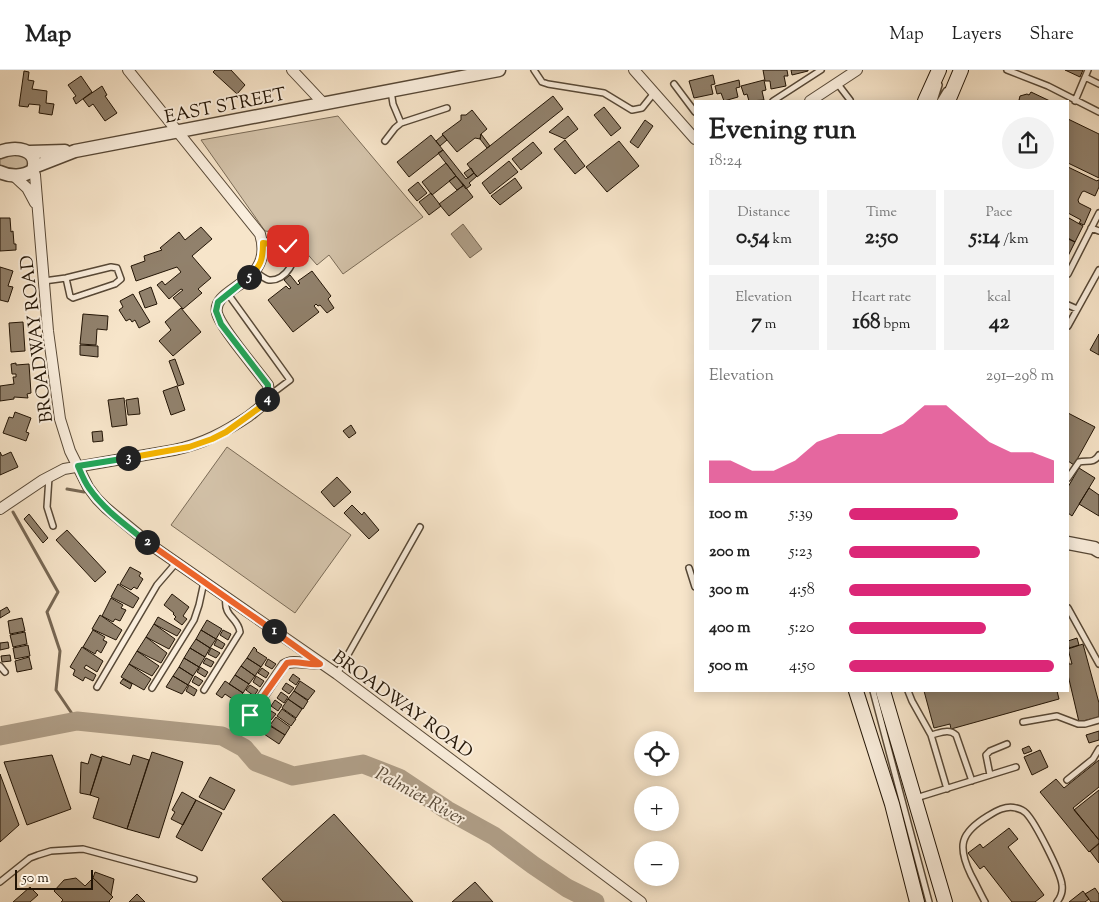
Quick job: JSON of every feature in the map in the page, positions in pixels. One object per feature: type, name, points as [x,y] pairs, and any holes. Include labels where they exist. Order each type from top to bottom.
[{"type":"main road","points":[[925,100],[939,70]]},
{"type":"main road","points":[[948,100],[961,70]]},
{"type":"main road","points":[[856,692],[892,804],[917,902]]},
{"type":"main road","points":[[883,692],[945,902]]},
{"type":"street","points":[[0,509],[49,476],[64,469],[174,450],[206,441],[226,432],[265,403],[268,396],[268,385],[221,324],[217,316],[216,307],[218,302],[255,271],[262,261],[262,238],[128,70]]},
{"type":"street","points":[[292,70],[324,104]]},
{"type":"street","name":"EAST STREET","points":[[13,150],[30,152],[74,151],[499,70]]},
{"type":"street","points":[[634,70],[694,137]]},
{"type":"street","points":[[812,100],[857,70]]},
{"type":"street","points":[[0,143],[13,150]]},
{"type":"street","points":[[0,152],[13,150]]},
{"type":"street","name":"EAST STREET","points":[[13,175],[25,174],[34,168],[74,151]]},
{"type":"street","points":[[30,152],[34,159],[34,168]]},
{"type":"street","name":"BROADWAY ROAD","points":[[34,168],[49,341],[60,419],[70,451],[88,487],[106,508],[151,545],[337,674],[642,902]]},
{"type":"street","points":[[0,172],[6,175],[13,175]]},
{"type":"street","name":"BROADWAY ROAD","points":[[13,175],[27,188],[38,209]]},
{"type":"street","points":[[1069,535],[1097,550]]},
{"type":"street","points":[[1069,543],[1097,550]]},
{"type":"street","points":[[250,715],[287,663],[320,664]]},
{"type":"lane","points":[[534,70],[542,82],[604,93],[632,110],[642,108],[654,93]]},
{"type":"lane","points":[[775,100],[821,70]]},
{"type":"lane","points":[[934,100],[945,70]]},
{"type":"lane","points":[[941,100],[956,70]]},
{"type":"lane","points":[[1007,70],[1048,86],[1068,99],[1075,100],[1099,112]]},
{"type":"lane","points":[[1075,100],[1088,70]]},
{"type":"lane","points":[[1085,77],[1099,84]]},
{"type":"lane","points":[[837,83],[849,100]]},
{"type":"lane","points":[[674,84],[694,111]]},
{"type":"lane","points":[[392,91],[393,104],[401,124]]},
{"type":"lane","points":[[385,141],[395,128],[401,124],[447,108]]},
{"type":"lane","points":[[1069,272],[1099,213]]},
{"type":"lane","points":[[1092,228],[1099,231]]},
{"type":"lane","points":[[255,271],[271,280],[287,272],[294,260],[293,251],[288,246],[262,238]]},
{"type":"lane","points":[[44,281],[66,278],[111,267],[117,268],[121,276],[115,284],[73,298],[70,296],[66,278]]},
{"type":"lane","points":[[1069,318],[1099,270]]},
{"type":"lane","points":[[228,294],[290,380],[268,396]]},
{"type":"lane","points":[[1069,306],[1076,309]]},
{"type":"lane","points":[[1069,477],[1079,462],[1096,460],[1099,455]]},
{"type":"lane","points":[[49,476],[47,507],[53,526]]},
{"type":"lane","points":[[337,674],[420,527]]},
{"type":"lane","points":[[97,687],[157,585],[176,562]]},
{"type":"lane","points":[[689,568],[694,584]]},
{"type":"lane","points":[[152,688],[194,620],[204,582]]},
{"type":"lane","points":[[204,690],[240,632],[237,624],[227,613],[225,608],[226,597]]},
{"type":"lane","points":[[1069,610],[1099,664]]},
{"type":"lane","points":[[0,666],[5,672]]},
{"type":"lane","points":[[873,692],[929,902]]},
{"type":"lane","points":[[908,692],[931,735],[947,789]]},
{"type":"lane","points":[[1023,722],[1057,716],[1078,724],[1099,720]]},
{"type":"lane","points":[[931,735],[948,731],[956,735],[972,781]]},
{"type":"lane","points":[[990,775],[986,760],[988,753],[1007,744]]},
{"type":"lane","points":[[1067,780],[1093,759],[1099,749]]},
{"type":"lane","points":[[916,798],[1016,767]]},
{"type":"lane","points":[[983,902],[964,861],[961,848],[962,843],[970,828],[999,809],[1010,807],[1027,813],[1051,857],[1062,884],[1062,894],[1057,902]]},
{"type":"lane","points":[[0,882],[30,858],[51,851],[83,849],[194,879]]},
{"type":"shaded area","points":[[338,116],[423,217],[343,274],[329,255],[317,265],[290,234],[265,231],[201,140]]},
{"type":"shaded area","points":[[21,154],[28,157],[29,169],[18,172],[0,167],[0,158],[4,155]]},
{"type":"shaded area","points":[[463,224],[482,249],[470,258],[451,234]]},
{"type":"shaded area","points":[[227,447],[351,535],[295,613],[171,525]]},
{"type":"building","points":[[215,70],[231,70],[245,85],[237,94],[213,72]]},
{"type":"building","points":[[763,70],[787,70],[788,76],[784,76],[786,86],[771,89],[770,81],[765,81]]},
{"type":"building","points":[[791,70],[808,70],[808,71],[792,75]]},
{"type":"building","points":[[1065,70],[1083,70],[1080,77]]},
{"type":"building","points":[[24,71],[29,72],[28,80],[34,81],[32,89],[47,91],[46,103],[54,104],[52,115],[39,113],[40,105],[29,104],[28,107],[19,106]]},
{"type":"building","points":[[713,75],[715,84],[711,85],[713,94],[694,98],[689,81]]},
{"type":"building","points":[[81,76],[92,92],[76,104],[73,98],[76,96],[68,85]]},
{"type":"building","points":[[739,80],[740,87],[736,88],[738,97],[724,100],[721,93],[717,94],[715,86]]},
{"type":"building","points":[[764,80],[766,90],[762,91],[764,100],[749,100],[747,94],[744,95],[741,86]]},
{"type":"building","points":[[102,86],[107,95],[105,96],[117,113],[105,121],[93,104],[89,107],[83,99]]},
{"type":"building","points":[[1031,92],[1048,100],[1019,100],[1020,96],[1029,95]]},
{"type":"building","points":[[553,96],[563,109],[477,177],[467,164]]},
{"type":"building","points":[[604,107],[621,128],[611,136],[594,115]]},
{"type":"building","points":[[472,110],[487,129],[481,134],[480,139],[475,138],[457,152],[442,134],[461,120],[461,115],[466,115]]},
{"type":"building","points":[[568,116],[578,129],[565,139],[549,132]]},
{"type":"building","points":[[1069,119],[1099,134],[1099,178],[1069,163]]},
{"type":"building","points":[[645,120],[653,126],[638,148],[630,142]]},
{"type":"building","points":[[481,134],[490,146],[487,148],[480,139]]},
{"type":"building","points":[[431,135],[443,150],[409,177],[397,162]]},
{"type":"building","points":[[443,135],[447,140],[440,146],[436,141]]},
{"type":"building","points":[[565,140],[585,166],[575,174],[554,149]]},
{"type":"building","points":[[619,141],[639,166],[607,192],[586,167]]},
{"type":"building","points":[[533,142],[542,153],[521,170],[512,159]]},
{"type":"building","points":[[443,150],[466,179],[474,173],[477,176],[469,183],[471,185],[466,189],[438,153]]},
{"type":"building","points":[[509,161],[518,172],[490,194],[482,183]]},
{"type":"building","points":[[446,163],[456,176],[432,195],[422,182]]},
{"type":"building","points":[[1069,167],[1097,181],[1099,180],[1099,187],[1095,196],[1084,191],[1078,200],[1079,203],[1091,209],[1084,225],[1079,223],[1081,220],[1069,214]]},
{"type":"building","points":[[471,168],[474,173],[468,178],[464,173]]},
{"type":"building","points":[[456,176],[464,185],[457,190],[449,181]]},
{"type":"building","points":[[515,178],[522,188],[500,205],[491,196]]},
{"type":"building","points":[[418,182],[427,193],[417,201],[408,190]]},
{"type":"building","points":[[464,185],[473,197],[449,216],[439,204]]},
{"type":"building","points":[[431,193],[441,206],[429,215],[419,202]]},
{"type":"building","points":[[0,218],[10,218],[11,232],[13,231],[16,250],[0,251]]},
{"type":"building","points":[[1069,218],[1083,226],[1075,242],[1069,239]]},
{"type":"building","points":[[201,227],[212,239],[192,256],[211,278],[198,289],[202,293],[183,309],[173,298],[183,290],[181,289],[169,299],[157,285],[162,281],[165,285],[181,272],[177,267],[136,281],[131,266],[145,261],[144,256],[162,250],[160,248],[179,232],[185,240]]},
{"type":"building","points":[[1069,239],[1075,242],[1069,254]]},
{"type":"building","points":[[0,267],[13,271],[8,286],[13,287],[8,302],[0,300]]},
{"type":"building","points":[[312,271],[331,296],[328,299],[334,308],[327,313],[320,305],[316,304],[314,306],[319,312],[293,332],[268,300],[286,286],[289,289],[291,288],[284,280],[290,275],[298,285],[300,283],[298,281]]},
{"type":"building","points":[[151,287],[157,304],[145,308],[139,292]]},
{"type":"building","points":[[133,294],[150,322],[139,328],[135,320],[132,322],[130,319],[126,321],[119,310],[123,307],[120,301]]},
{"type":"building","points":[[181,308],[201,332],[173,356],[159,341],[171,330],[165,322]]},
{"type":"building","points":[[83,314],[108,316],[107,330],[97,329],[96,345],[80,344]]},
{"type":"building","points":[[23,322],[25,351],[11,352],[9,323]]},
{"type":"building","points":[[1099,334],[1099,355],[1090,350]]},
{"type":"building","points":[[80,345],[98,346],[98,357],[80,355]]},
{"type":"building","points":[[175,359],[184,384],[178,386],[169,361]]},
{"type":"building","points":[[16,363],[16,365],[29,364],[31,393],[27,394],[28,398],[14,397],[14,399],[0,401],[0,386],[14,384],[13,377],[16,377],[16,374],[12,374],[11,364]]},
{"type":"building","points":[[177,386],[185,410],[171,415],[163,391]]},
{"type":"building","points":[[124,398],[127,425],[112,427],[108,400]]},
{"type":"building","points":[[138,398],[140,414],[128,415],[126,400]]},
{"type":"building","points":[[15,412],[31,418],[26,432],[29,433],[26,441],[3,433],[9,417],[13,418]]},
{"type":"building","points":[[1069,414],[1095,427],[1074,465],[1069,462]]},
{"type":"building","points":[[351,425],[356,433],[349,438],[343,431]]},
{"type":"building","points":[[102,431],[103,441],[93,442],[92,432]]},
{"type":"building","points":[[0,452],[2,456],[11,452],[18,467],[0,475]]},
{"type":"building","points":[[1079,468],[1095,478],[1072,516],[1069,514],[1069,485]]},
{"type":"building","points":[[337,477],[351,492],[334,507],[321,492]]},
{"type":"building","points":[[1089,488],[1099,495],[1099,516],[1079,504]]},
{"type":"building","points":[[352,505],[362,515],[364,512],[379,530],[369,539],[344,513]]},
{"type":"building","points":[[29,514],[48,538],[43,543],[24,519]]},
{"type":"building","points":[[67,530],[106,572],[95,582],[56,540]]},
{"type":"building","points":[[130,567],[141,573],[139,576],[143,579],[137,589],[134,587],[131,590],[120,584]]},
{"type":"building","points":[[118,584],[139,598],[133,608],[111,597]]},
{"type":"building","points":[[172,594],[189,607],[183,616],[187,619],[182,625],[174,619],[176,617],[174,613],[164,605]]},
{"type":"building","points":[[111,598],[123,605],[121,608],[126,610],[120,621],[115,619],[113,622],[102,616]]},
{"type":"building","points":[[7,607],[10,612],[0,618],[0,611]]},
{"type":"building","points":[[100,615],[122,630],[116,640],[92,629]]},
{"type":"building","points":[[158,617],[181,630],[177,636],[154,624]]},
{"type":"building","points":[[22,618],[25,631],[10,634],[8,621]]},
{"type":"building","points":[[207,620],[222,629],[216,639],[201,630]]},
{"type":"building","points":[[154,624],[175,639],[169,649],[146,637]]},
{"type":"building","points":[[93,630],[105,637],[103,640],[107,642],[101,653],[97,650],[95,654],[83,647]]},
{"type":"building","points":[[201,630],[216,639],[210,648],[196,639]]},
{"type":"building","points":[[223,630],[231,634],[228,640],[220,635]]},
{"type":"building","points":[[25,632],[27,644],[13,647],[10,635]]},
{"type":"building","points":[[146,637],[167,653],[161,663],[137,651]]},
{"type":"building","points":[[1077,638],[1079,645],[1069,648],[1069,641]]},
{"type":"building","points":[[196,639],[210,648],[205,657],[190,648]]},
{"type":"building","points":[[217,639],[225,644],[222,649],[214,645]]},
{"type":"building","points":[[8,642],[9,648],[0,650],[0,643]]},
{"type":"building","points":[[1083,644],[1099,703],[1099,717],[1079,722],[1069,679],[1069,664],[1072,664],[1069,649]]},
{"type":"building","points":[[28,645],[30,656],[15,659],[13,648]]},
{"type":"building","points":[[82,647],[103,661],[97,672],[86,665],[84,668],[96,675],[93,681],[85,677],[83,681],[73,675],[75,670],[70,667]]},
{"type":"building","points":[[254,647],[256,651],[267,658],[261,667],[247,658]]},
{"type":"building","points":[[190,648],[205,657],[199,667],[184,658]]},
{"type":"building","points":[[211,648],[220,653],[216,658],[208,654]]},
{"type":"building","points":[[137,651],[159,666],[152,676],[129,664]]},
{"type":"building","points":[[10,655],[11,661],[2,662],[1,656]]},
{"type":"building","points":[[29,657],[32,669],[17,672],[15,661]]},
{"type":"building","points":[[184,658],[199,667],[193,676],[179,667]]},
{"type":"building","points":[[206,658],[214,662],[211,667],[203,663]]},
{"type":"building","points":[[247,658],[261,667],[255,676],[241,666]]},
{"type":"building","points":[[268,659],[276,664],[272,669],[265,665]]},
{"type":"building","points":[[129,664],[151,679],[144,690],[121,677]]},
{"type":"building","points":[[241,666],[255,676],[249,684],[235,675]]},
{"type":"building","points":[[179,667],[193,676],[188,685],[173,676]]},
{"type":"building","points":[[200,667],[208,672],[205,677],[197,672]]},
{"type":"building","points":[[262,668],[269,673],[266,678],[258,673]]},
{"type":"building","points":[[293,674],[300,679],[296,685],[289,680]]},
{"type":"building","points":[[235,675],[249,684],[243,693],[229,684]]},
{"type":"building","points":[[173,676],[188,685],[182,694],[166,687]]},
{"type":"building","points":[[195,676],[203,681],[199,686],[192,682]]},
{"type":"building","points":[[256,676],[264,681],[260,687],[253,682]]},
{"type":"building","points":[[123,679],[132,684],[130,689],[120,683]]},
{"type":"building","points":[[225,681],[243,693],[237,702],[225,694],[222,698],[216,694]]},
{"type":"building","points":[[300,681],[315,691],[308,700],[294,691]]},
{"type":"building","points":[[286,683],[294,688],[289,694],[282,689]]},
{"type":"building","points":[[189,685],[197,690],[194,696],[186,691]]},
{"type":"building","points":[[250,685],[258,690],[254,696],[246,690]]},
{"type":"building","points":[[294,691],[308,701],[303,709],[288,699]]},
{"type":"building","points":[[281,692],[288,697],[284,703],[277,698]]},
{"type":"building","points":[[924,692],[1057,692],[1059,699],[951,729],[950,724],[934,728]]},
{"type":"building","points":[[244,694],[252,699],[248,704],[240,699]]},
{"type":"building","points":[[288,699],[302,709],[296,718],[282,708]]},
{"type":"building","points":[[275,700],[282,705],[278,711],[271,706]]},
{"type":"building","points":[[268,709],[276,714],[271,720],[264,715]]},
{"type":"building","points":[[282,709],[296,719],[291,726],[277,716]]},
{"type":"building","points":[[276,717],[290,727],[285,735],[270,725]]},
{"type":"building","points":[[263,718],[270,723],[266,729],[259,724]]},
{"type":"building","points":[[270,726],[285,735],[279,744],[264,734]]},
{"type":"building","points":[[1099,731],[1099,740],[1089,743],[1086,735]]},
{"type":"building","points":[[1029,746],[1032,751],[1024,754],[1022,749]]},
{"type":"building","points":[[1040,750],[1048,767],[1032,775],[1024,757]]},
{"type":"building","points":[[152,752],[183,762],[159,838],[127,829]]},
{"type":"building","points":[[91,754],[102,758],[90,795],[80,793],[81,762],[88,764]]},
{"type":"building","points":[[52,755],[71,809],[27,825],[4,762]]},
{"type":"building","points":[[133,755],[149,760],[127,829],[93,818],[99,798],[90,795],[102,756],[130,765]]},
{"type":"building","points":[[1099,760],[1099,787],[1073,808],[1099,840],[1099,843],[1089,852],[1040,792],[1056,779],[1064,788]]},
{"type":"building","points":[[0,774],[19,825],[0,842]]},
{"type":"building","points":[[210,777],[235,790],[224,810],[199,797]]},
{"type":"building","points":[[1099,790],[1099,840],[1074,810]]},
{"type":"building","points":[[182,792],[196,800],[183,825],[171,819],[175,812],[172,810]]},
{"type":"building","points":[[196,800],[222,813],[202,851],[176,837]]},
{"type":"building","points":[[334,814],[413,902],[283,902],[262,879]]},
{"type":"building","points":[[1009,828],[1018,839],[1008,847],[1044,895],[1035,902],[1012,902],[984,866],[980,869],[968,853],[980,844],[983,848]]},
{"type":"building","points":[[1099,844],[1099,863],[1090,851]]},
{"type":"building","points":[[95,872],[114,879],[111,895],[93,878]]},
{"type":"building","points":[[76,878],[85,886],[93,878],[113,897],[110,902],[61,902],[63,900],[54,891],[64,880]]},
{"type":"building","points":[[475,882],[493,902],[452,902]]},
{"type":"building","points":[[30,887],[38,895],[30,902],[13,902]]},
{"type":"building","points":[[1095,888],[1099,894],[1099,902],[1091,902],[1085,894]]},
{"type":"building","points":[[1083,891],[1089,899],[1085,902],[1069,902]]},
{"type":"building","points":[[137,894],[145,902],[129,902]]},
{"type":"waterway","points":[[67,489],[84,492]]},
{"type":"waterway","points":[[13,512],[58,592],[47,612],[60,651],[56,690],[77,721]]},
{"type":"waterway","name":"Palmiet River","points":[[0,736],[77,721],[222,736],[244,748],[256,762],[293,776],[363,764],[399,778],[447,810],[494,836],[567,888],[595,902]]},
{"type":"route","points":[[250,715],[287,663],[320,664],[124,524],[97,499],[88,487],[78,466],[189,447],[226,432],[265,403],[268,396],[268,385],[221,324],[217,316],[216,307],[218,302],[259,267],[262,261],[263,243],[288,246]]}]
